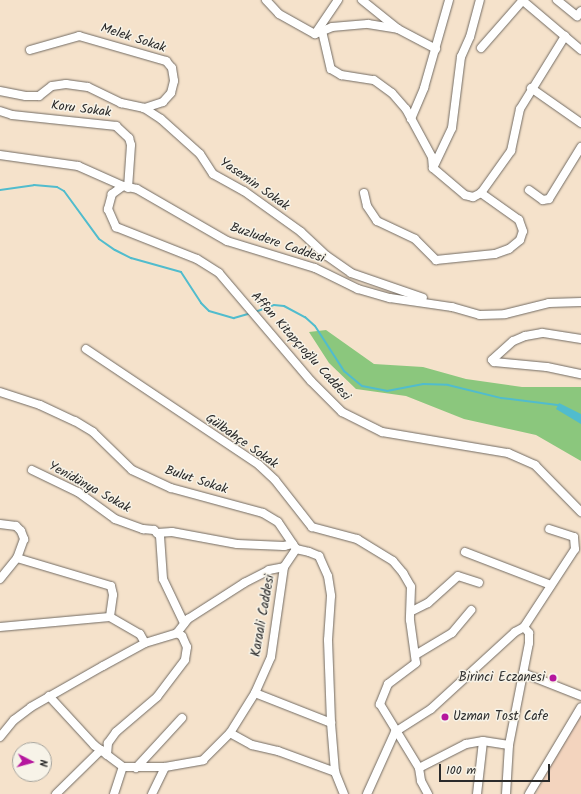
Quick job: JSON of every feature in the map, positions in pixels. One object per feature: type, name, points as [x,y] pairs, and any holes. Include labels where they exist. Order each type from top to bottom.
[{"type":"street","points":[[266,0],[279,14],[318,33],[331,69],[341,75],[374,80],[384,86],[406,109],[432,157],[433,168],[465,196],[473,197],[481,193],[510,151],[520,109],[531,88],[565,36]]},
{"type":"street","points":[[318,33],[338,0]]},
{"type":"street","points":[[362,0],[398,29],[436,49]]},
{"type":"street","points":[[411,119],[436,49],[449,0]]},
{"type":"street","points":[[433,168],[452,128],[461,57],[470,37],[480,0]]},
{"type":"street","points":[[482,48],[523,0],[581,50]]},
{"type":"street","points":[[557,0],[577,16],[581,11]]},
{"type":"street","points":[[318,33],[332,27],[368,24],[398,29]]},
{"type":"street","name":"Melek Sokak","points":[[30,50],[79,36],[166,61],[172,68],[174,81],[171,93],[163,102],[144,108]]},
{"type":"street","name":"Yasemin Sokak","points":[[0,91],[26,96],[39,96],[52,86],[73,85],[88,87],[121,103],[144,108],[161,119],[200,154],[213,174],[244,191],[295,228],[351,273],[424,298],[432,304]]},
{"type":"street","points":[[531,88],[581,123]]},
{"type":"street","name":"Koru Sokak","points":[[0,111],[12,115],[116,126],[129,138],[131,146],[126,187]]},
{"type":"street","points":[[529,190],[543,200],[549,199],[581,147]]},
{"type":"street","name":"Buzludere Caddesi","points":[[0,155],[78,166],[126,187],[137,189],[227,241],[315,268],[358,289],[390,298],[432,304],[480,314],[505,314],[549,303],[581,302]]},
{"type":"street","name":"Affan Kitapçıoğlu Caddesi","points":[[126,187],[112,194],[108,209],[116,228],[197,259],[219,273],[261,325],[342,412],[382,432],[508,452],[535,465],[581,512]]},
{"type":"street","points":[[364,193],[367,206],[377,221],[415,239],[436,260],[495,254],[509,249],[520,240],[523,231],[519,220],[481,193]]},
{"type":"street","points":[[581,339],[542,333],[525,336],[513,341],[492,360],[494,362],[547,367],[581,374]]},
{"type":"street","name":"Gülbahçe Sokak","points":[[86,349],[259,466],[275,480],[312,527],[357,539],[393,561],[411,587],[412,611],[410,626],[417,654]]},
{"type":"street","name":"Bulut Sokak","points":[[0,392],[40,405],[75,421],[93,432],[132,470],[171,488],[263,514],[278,522],[294,547]]},
{"type":"street","name":"Yenidünya Sokak","points":[[32,470],[78,492],[115,519],[157,533],[172,532],[237,544],[294,547]]},
{"type":"street","points":[[0,524],[16,526],[21,531],[24,539],[17,558],[0,579]]},
{"type":"street","points":[[370,792],[395,732],[431,709],[515,632],[524,627],[575,549],[576,541],[564,532],[549,529]]},
{"type":"street","points":[[157,533],[160,536],[164,579],[184,623]]},
{"type":"street","points":[[294,547],[319,556],[328,576],[331,596],[328,640],[331,723],[335,772],[343,785],[344,794]]},
{"type":"street","name":"Karaali Caddesi","points":[[123,767],[165,767],[203,760],[230,732],[255,693],[271,657],[284,567],[294,547]]},
{"type":"street","points":[[465,552],[551,585]]},
{"type":"street","points":[[17,558],[111,586],[113,595],[110,617]]},
{"type":"street","points":[[0,737],[14,720],[50,696],[145,643],[176,633],[184,623],[244,583],[269,570],[284,567]]},
{"type":"street","points":[[412,611],[428,602],[458,576],[479,583]]},
{"type":"street","points":[[428,794],[421,781],[419,768],[395,732],[380,704],[381,697],[388,684],[416,663],[417,654],[452,633],[471,610]]},
{"type":"street","points":[[0,627],[110,617],[140,634],[145,643]]},
{"type":"street","points":[[506,794],[509,745],[530,633],[524,627]]},
{"type":"street","points":[[56,794],[104,752],[108,743],[116,732],[156,697],[185,660],[187,647],[182,636],[176,633]]},
{"type":"street","points":[[523,673],[581,696]]},
{"type":"street","points":[[255,693],[331,723]]},
{"type":"street","points":[[50,696],[104,752],[123,767],[114,794]]},
{"type":"street","points":[[529,794],[581,707]]},
{"type":"street","points":[[136,768],[182,718]]},
{"type":"street","points":[[230,732],[252,745],[278,751],[335,772]]},
{"type":"street","points":[[419,768],[466,744],[483,741],[509,745]]},
{"type":"street","points":[[477,794],[483,741]]},
{"type":"street","points":[[152,794],[165,767]]},
{"type":"shaded area","points":[[581,712],[581,794],[536,794],[560,747]]},
{"type":"green space","points":[[326,330],[374,364],[423,367],[466,379],[522,387],[581,387],[581,461],[536,435],[464,419],[406,396],[356,389],[329,363],[309,332]]},
{"type":"water","points":[[559,403],[581,414],[581,424],[556,409]]},
{"type":"waterway","points":[[0,190],[34,185],[57,187],[64,191],[99,239],[115,250],[131,258],[181,272],[201,303],[209,311],[234,318],[251,313]]},
{"type":"waterway","points":[[255,312],[274,305],[284,306],[305,317],[315,326],[344,371],[362,386],[387,391],[423,384],[448,385],[501,398],[558,405]]},
{"type":"place","name":"Birinci Eczanesi","points":[[553,678]]},
{"type":"place","name":"Uzman Tost Cafe","points":[[445,717]]}]
